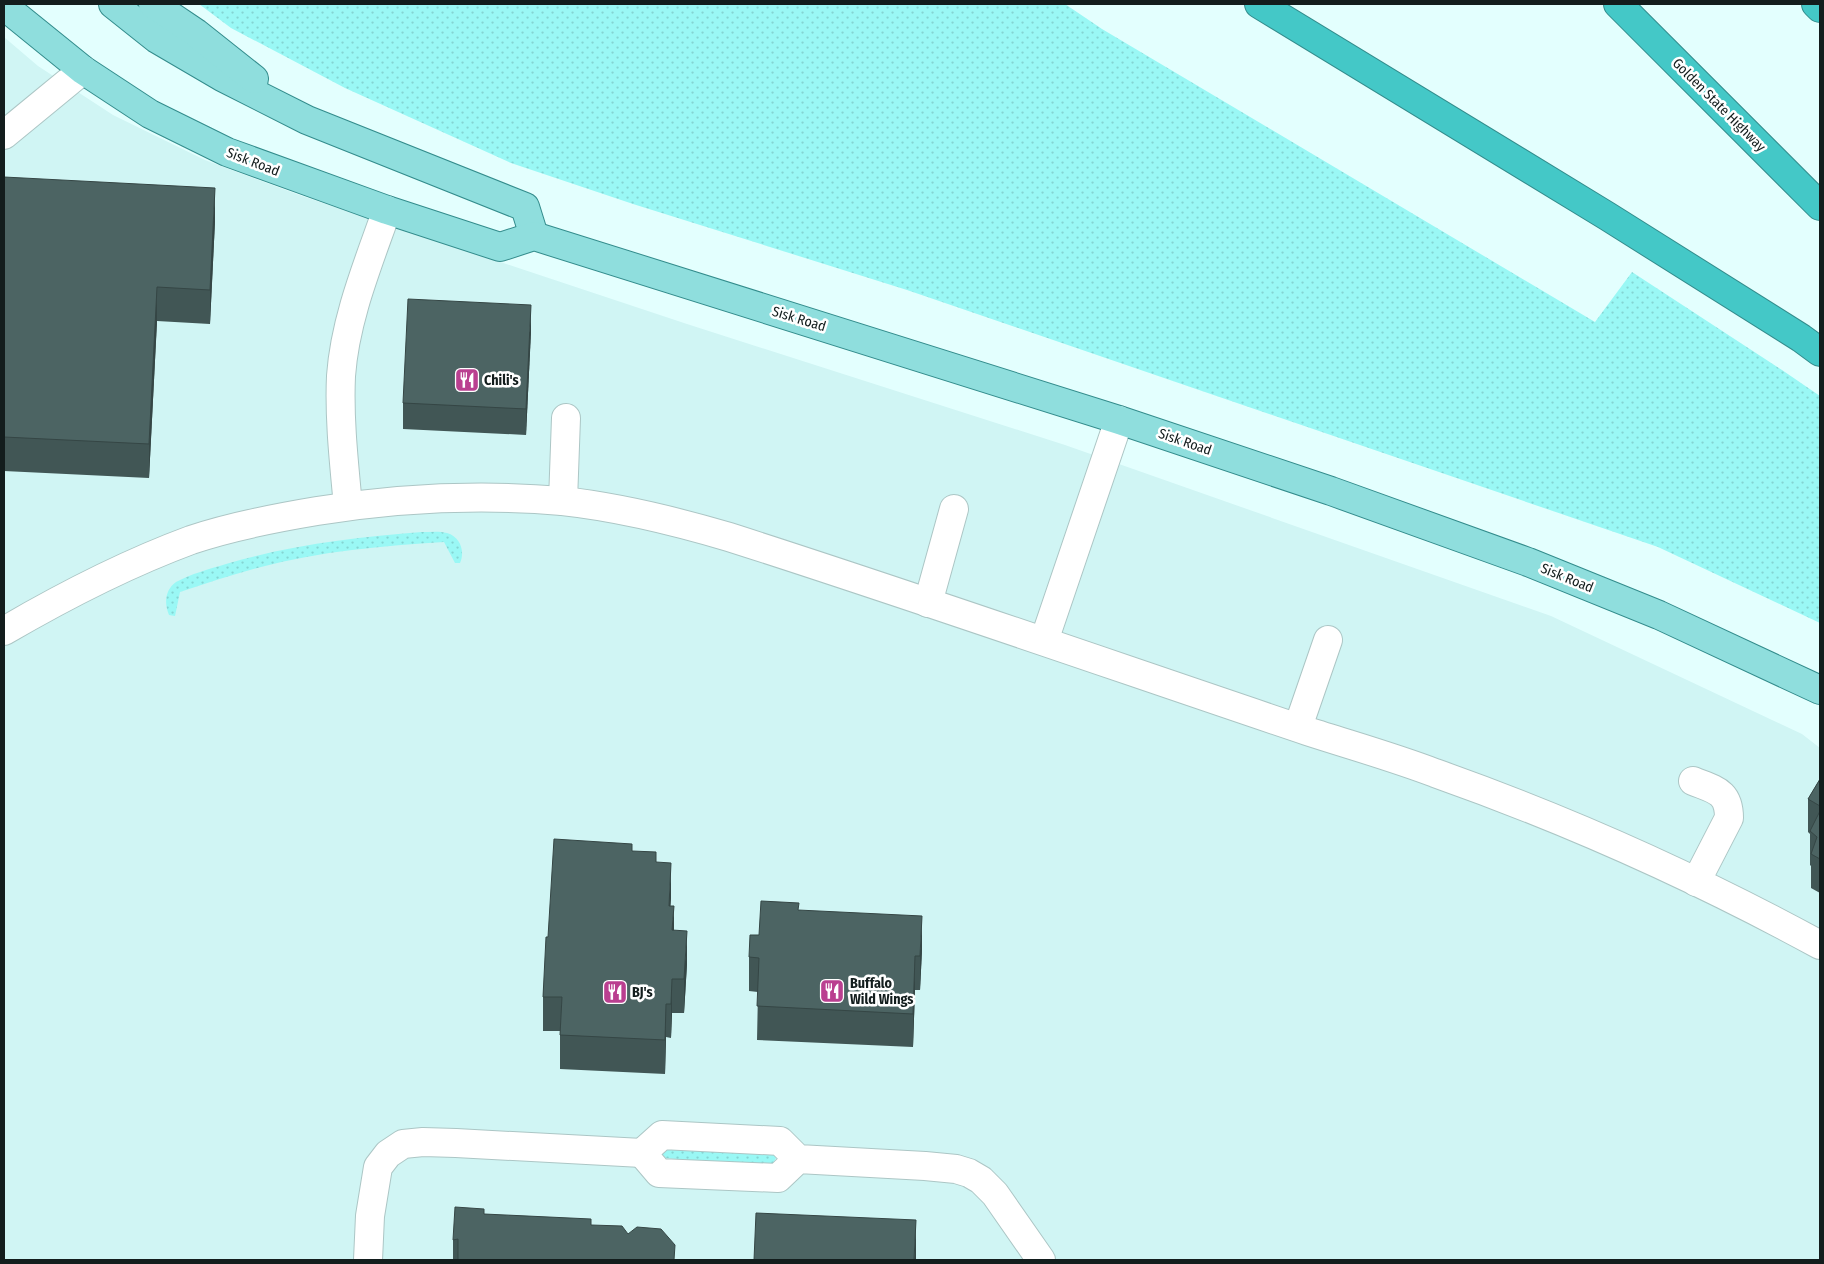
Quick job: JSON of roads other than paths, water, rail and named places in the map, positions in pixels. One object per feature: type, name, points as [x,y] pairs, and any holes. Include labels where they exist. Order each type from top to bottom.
[{"type":"highway","points":[[1259,4],[1607,216],[1820,352]]},
{"type":"highway","name":"Golden State Highway","points":[[1618,4],[1820,206]]},
{"type":"highway","points":[[1816,4],[1820,8]]},
{"type":"main road","points":[[113,4],[157,39],[222,76],[307,120],[525,206],[534,236]]},
{"type":"main road","points":[[152,4],[196,33],[307,120]]},
{"type":"main road","name":"Sisk Road","points":[[4,6],[83,70],[150,114],[227,152],[387,210],[500,246],[534,236],[1119,420],[1331,491],[1528,562],[1660,616],[1820,690]]},
{"type":"street","points":[[4,135],[83,70]]},
{"type":"street","points":[[348,506],[342,437],[341,375],[352,312],[387,210]]},
{"type":"street","points":[[563,502],[566,418]]},
{"type":"street","points":[[1044,641],[1119,420]]},
{"type":"street","points":[[4,631],[111,573],[193,540],[277,518],[348,506],[414,499],[461,498],[563,502],[606,508],[688,525],[812,563],[1298,728],[1398,759],[1558,820],[1696,882],[1820,945]]},
{"type":"street","points":[[928,603],[954,509]]},
{"type":"street","points":[[1298,728],[1328,640]]},
{"type":"street","points":[[1693,781],[1720,791],[1729,807],[1729,818],[1696,882]]},
{"type":"street","points":[[368,1260],[370,1216],[378,1167],[388,1154],[403,1144],[423,1142],[642,1153],[662,1135],[780,1140],[798,1159],[925,1166],[956,1169],[969,1173],[981,1180],[995,1194],[1041,1260]]},
{"type":"street","points":[[642,1153],[659,1173],[778,1178],[798,1159]]},
{"type":"place","name":"Chili's","points":[[467,380]]},
{"type":"place","name":"Buffalo Wild Wings","points":[[832,991]]},
{"type":"place","name":"BJ's","points":[[615,992]]}]
